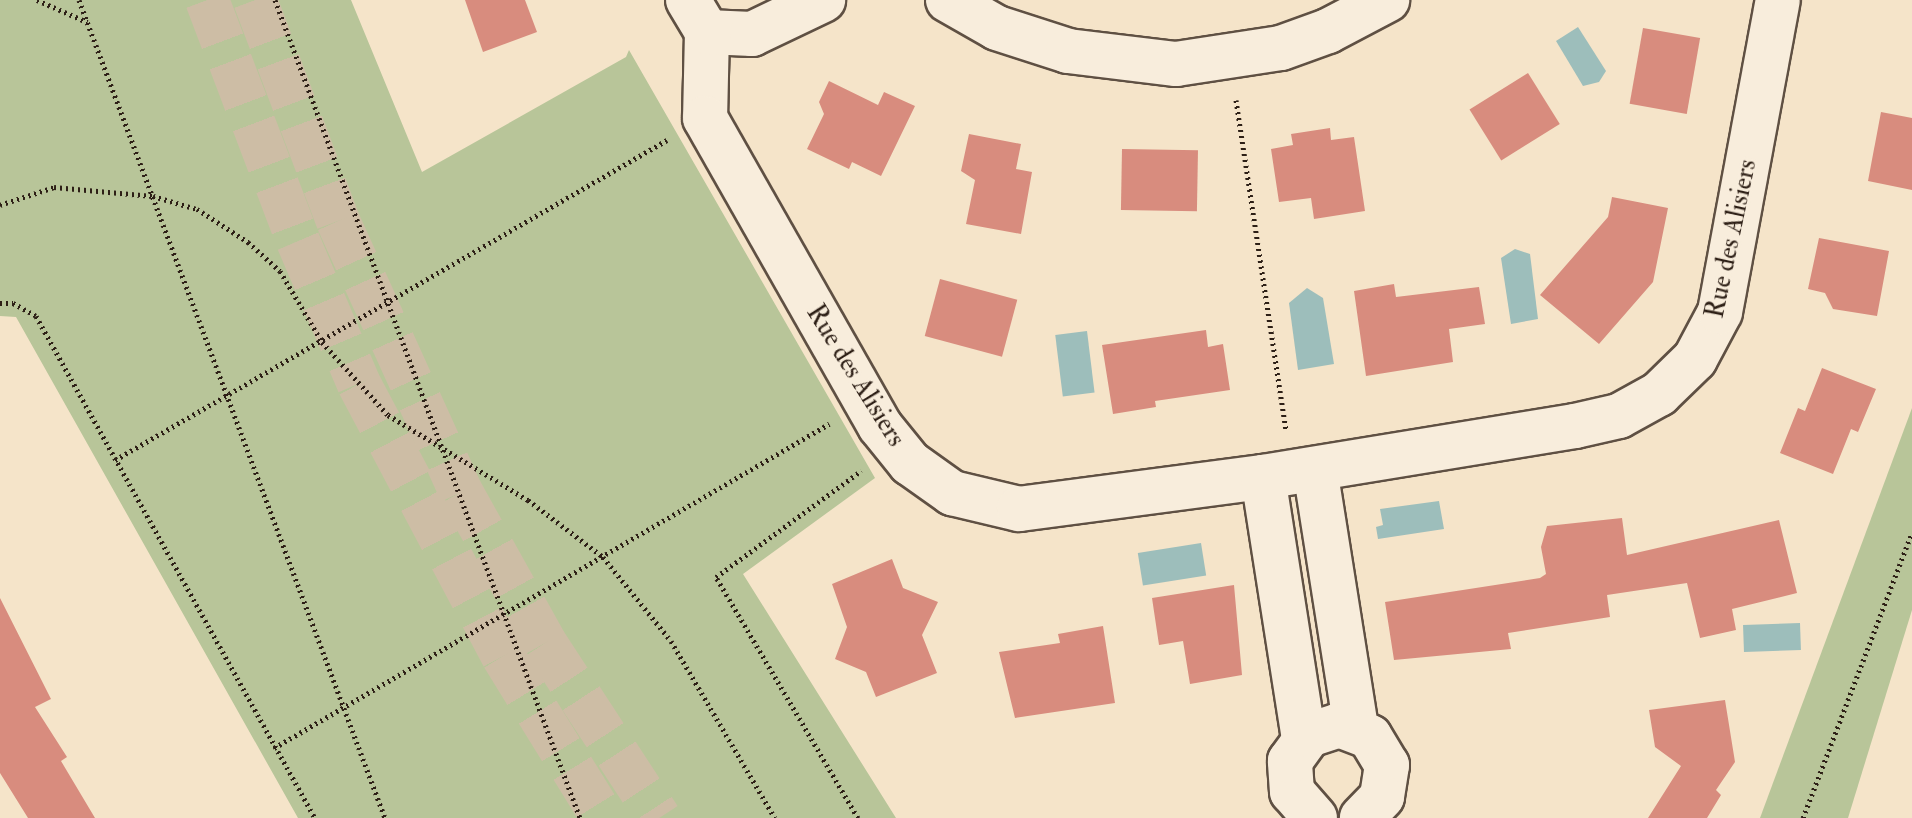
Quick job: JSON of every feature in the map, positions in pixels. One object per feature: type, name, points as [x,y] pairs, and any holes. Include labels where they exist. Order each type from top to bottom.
[{"type":"street","points":[[705,118],[698,16],[752,34],[823,0]]},
{"type":"street","points":[[948,0],[997,28],[1094,58],[1176,64],[1230,59],[1305,40],[1387,0]]},
{"type":"street","name":"Rue des Alisiers","points":[[705,118],[866,402],[895,446],[952,493],[1019,509],[1290,473],[1619,416],[1678,378],[1705,345],[1725,295],[1778,0]]},
{"type":"street","points":[[1290,473],[1356,728],[1381,750],[1387,765],[1382,797],[1362,818]]},
{"type":"street","points":[[1290,473],[1304,740]]},
{"type":"street","points":[[1315,818],[1300,807],[1289,777],[1290,761],[1304,740],[1323,727],[1356,728]]},
{"type":"path","points":[[37,0],[87,23]]},
{"type":"path","points":[[79,0],[385,818]]},
{"type":"path","points":[[275,0],[580,818]]},
{"type":"path","points":[[1230,59],[1290,473]]},
{"type":"path","points":[[115,460],[705,118]]},
{"type":"path","points":[[0,205],[54,187],[153,196],[197,209],[248,242],[280,271],[322,342],[388,415],[528,500],[603,557],[671,641],[775,818]]},
{"type":"path","points":[[0,303],[13,303],[36,316],[315,818]]},
{"type":"path","points":[[274,748],[866,402]]},
{"type":"path","points":[[858,818],[716,577],[895,446]]},
{"type":"path","points":[[1803,818],[1912,533]]},
{"type":"green space","points":[[0,0],[351,0],[422,172],[626,57],[629,50],[875,478],[743,574],[896,818],[298,818],[16,317],[0,316]]},
{"type":"green space","points":[[1912,408],[1912,610],[1848,818],[1760,818]]},
{"type":"water","points":[[1578,27],[1606,71],[1599,82],[1583,86],[1556,41]]},
{"type":"water","points":[[1515,249],[1530,254],[1538,319],[1511,324],[1501,258]]},
{"type":"water","points":[[1307,288],[1323,298],[1334,364],[1298,370],[1289,303]]},
{"type":"water","points":[[1087,331],[1095,393],[1063,396],[1055,335]]},
{"type":"water","points":[[1439,501],[1444,529],[1378,539],[1376,527],[1383,525],[1380,509]]},
{"type":"water","points":[[1201,543],[1206,576],[1143,586],[1138,553]]},
{"type":"water","points":[[1800,623],[1801,650],[1744,652],[1743,625]]},
{"type":"building","points":[[465,0],[525,0],[537,32],[483,52]]},
{"type":"building","points":[[1643,28],[1700,38],[1687,114],[1630,104]]},
{"type":"building","points":[[1528,73],[1560,124],[1501,160],[1469,110]]},
{"type":"building","points":[[829,81],[878,105],[884,92],[915,106],[881,176],[852,162],[849,169],[807,149],[824,114],[819,102]]},
{"type":"building","points":[[1881,112],[1912,118],[1912,190],[1868,181]]},
{"type":"building","points":[[1330,128],[1331,140],[1354,137],[1365,211],[1314,219],[1311,198],[1279,202],[1271,149],[1293,145],[1291,134]]},
{"type":"building","points":[[969,134],[1021,144],[1016,169],[1032,172],[1021,234],[966,224],[975,180],[961,171]]},
{"type":"building","points":[[1122,149],[1198,150],[1197,211],[1121,210]]},
{"type":"building","points":[[1612,197],[1668,208],[1653,282],[1599,344],[1540,295],[1608,217]]},
{"type":"building","points":[[1819,238],[1889,251],[1877,316],[1833,309],[1825,293],[1808,289]]},
{"type":"building","points":[[940,279],[1017,300],[1002,357],[925,336]]},
{"type":"building","points":[[1394,284],[1396,297],[1479,287],[1485,324],[1449,329],[1453,362],[1366,376],[1354,291]]},
{"type":"building","points":[[1206,330],[1208,347],[1223,344],[1230,390],[1155,401],[1156,407],[1113,414],[1102,345]]},
{"type":"building","points":[[1822,368],[1876,389],[1858,432],[1851,429],[1833,474],[1780,453],[1798,408],[1805,411]]},
{"type":"building","points":[[1622,518],[1627,555],[1779,520],[1797,593],[1732,609],[1736,630],[1700,638],[1687,583],[1607,595],[1610,617],[1508,633],[1511,649],[1394,660],[1385,602],[1540,578],[1546,574],[1541,547],[1547,526]]},
{"type":"building","points":[[892,559],[903,588],[938,602],[922,635],[937,673],[876,697],[866,672],[835,659],[847,627],[832,584]]},
{"type":"building","points":[[1234,585],[1242,675],[1190,684],[1183,641],[1159,645],[1152,598]]},
{"type":"building","points":[[0,598],[51,699],[35,707],[67,757],[61,761],[95,818],[28,818],[0,773]]},
{"type":"building","points":[[1103,626],[1115,703],[1015,718],[999,652],[1060,643],[1058,634]]},
{"type":"building","points":[[1725,700],[1735,762],[1716,790],[1721,795],[1707,818],[1648,818],[1681,766],[1655,747],[1649,710]]},
{"type":"tunnel","points":[[207,0],[298,241],[359,384],[503,656],[603,818]]},
{"type":"tunnel","points":[[255,0],[338,221],[461,492],[545,643],[659,818]]}]
